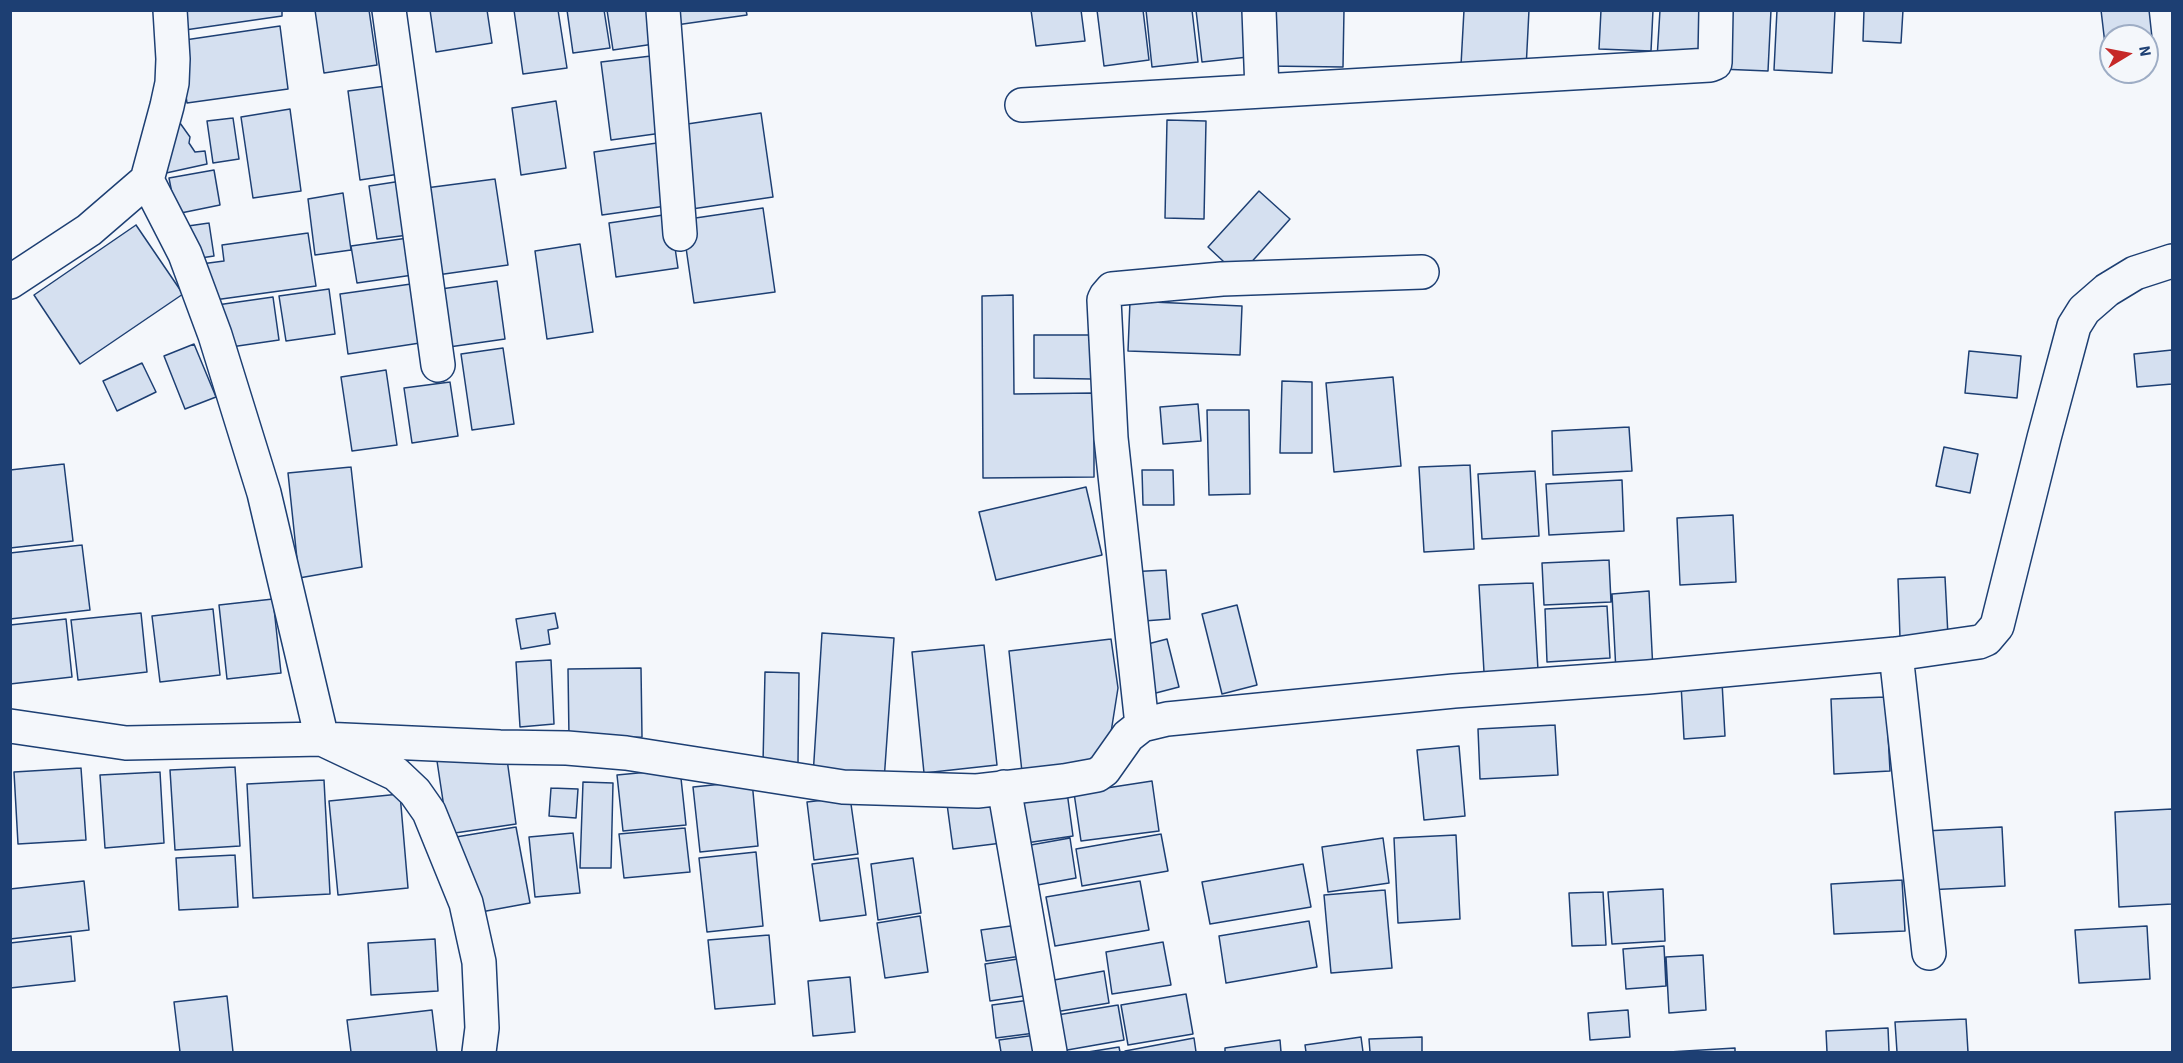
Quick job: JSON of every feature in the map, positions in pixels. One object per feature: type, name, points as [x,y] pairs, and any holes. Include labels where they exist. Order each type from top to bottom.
[{"type":"street","points":[[10,282],[88,230],[147,180],[172,83],[170,10]]},
{"type":"street","points":[[388,10],[438,364]]},
{"type":"street","points":[[663,10],[680,234]]},
{"type":"street","points":[[1258,10],[1262,92]]},
{"type":"street","points":[[1022,105],[1710,66],[1715,63],[1716,10]]},
{"type":"street","points":[[147,180],[185,254],[226,369],[264,493],[322,739]]},
{"type":"street","points":[[10,726],[126,743],[322,739],[567,748],[626,753],[843,787],[977,790],[1064,782],[1097,775],[1104,770],[1128,736],[1142,725],[1167,719],[1896,654],[1979,642],[1993,633],[1997,626],[2043,438],[2074,326],[2084,310],[2106,290],[2135,273],[2172,261]]},
{"type":"street","points":[[1142,725],[1111,438],[1104,300],[1106,296],[1112,289],[1222,279],[1422,272]]},
{"type":"street","points":[[1896,654],[1929,953]]},
{"type":"street","points":[[322,739],[396,774],[416,792],[429,812],[466,903],[479,962],[482,1028],[479,1053]]},
{"type":"street","points":[[1004,787],[1050,1053]]},
{"type":"building","points":[[182,10],[282,10],[282,16],[185,30]]},
{"type":"building","points":[[315,10],[369,10],[377,65],[324,73]]},
{"type":"building","points":[[430,10],[487,10],[492,43],[436,52]]},
{"type":"building","points":[[514,10],[558,10],[567,68],[523,74]]},
{"type":"building","points":[[567,10],[604,10],[610,48],[573,53]]},
{"type":"building","points":[[607,10],[649,10],[654,44],[613,50]]},
{"type":"building","points":[[674,10],[746,10],[747,15],[676,25]]},
{"type":"building","points":[[1031,10],[1081,10],[1085,41],[1036,46]]},
{"type":"building","points":[[1097,10],[1143,10],[1149,60],[1104,66]]},
{"type":"building","points":[[1146,10],[1192,10],[1198,62],[1152,67]]},
{"type":"building","points":[[1196,10],[1243,10],[1248,57],[1202,62]]},
{"type":"building","points":[[1267,10],[1344,10],[1343,67],[1267,66]]},
{"type":"building","points":[[1464,10],[1529,10],[1526,69],[1461,65]]},
{"type":"building","points":[[1601,10],[1653,10],[1651,51],[1599,49]]},
{"type":"building","points":[[1660,10],[1709,10],[1707,62],[1657,59]]},
{"type":"building","points":[[1723,10],[1771,10],[1768,71],[1720,69]]},
{"type":"building","points":[[1777,10],[1835,10],[1832,73],[1774,70]]},
{"type":"building","points":[[1864,10],[1903,10],[1901,43],[1863,41]]},
{"type":"building","points":[[2101,10],[2149,10],[2151,24],[2103,24]]},
{"type":"building","points":[[280,26],[288,89],[187,103],[178,41]]},
{"type":"building","points":[[651,56],[662,133],[611,140],[601,62]]},
{"type":"building","points":[[394,85],[406,173],[360,180],[348,91]]},
{"type":"building","points":[[556,101],[566,168],[521,175],[512,108]]},
{"type":"building","points":[[290,109],[301,191],[253,198],[241,117]]},
{"type":"building","points":[[761,113],[773,197],[685,210],[674,126]]},
{"type":"building","points":[[233,118],[239,159],[213,163],[207,121]]},
{"type":"building","points":[[1167,120],[1206,121],[1204,219],[1165,218]]},
{"type":"building","points":[[180,123],[190,137],[189,143],[195,152],[205,151],[207,164],[157,175]]},
{"type":"building","points":[[657,143],[666,206],[602,215],[594,152]]},
{"type":"building","points":[[214,170],[220,205],[176,214],[169,178]]},
{"type":"building","points":[[495,179],[508,265],[430,276],[418,189]]},
{"type":"building","points":[[408,180],[416,234],[377,239],[369,186]]},
{"type":"building","points":[[1259,191],[1290,219],[1239,276],[1208,247]]},
{"type":"building","points":[[343,193],[351,250],[315,255],[308,199]]},
{"type":"building","points":[[763,208],[775,292],[694,303],[682,220]]},
{"type":"building","points":[[670,214],[678,268],[616,277],[609,223]]},
{"type":"building","points":[[209,223],[214,256],[194,259],[188,226]]},
{"type":"building","points":[[136,225],[183,294],[80,364],[34,295]]},
{"type":"building","points":[[308,233],[316,286],[207,301],[201,264],[224,261],[222,245]]},
{"type":"building","points":[[415,237],[420,274],[357,283],[351,246]]},
{"type":"building","points":[[580,244],[593,332],[547,339],[535,251]]},
{"type":"building","points":[[497,281],[505,339],[442,348],[434,290]]},
{"type":"building","points":[[411,284],[420,343],[348,354],[340,294]]},
{"type":"building","points":[[329,289],[335,334],[286,341],[279,296]]},
{"type":"building","points":[[1013,295],[1014,394],[1094,393],[1094,477],[983,478],[982,296]]},
{"type":"building","points":[[273,297],[279,340],[224,348],[217,305]]},
{"type":"building","points":[[1130,301],[1242,306],[1240,355],[1128,351]]},
{"type":"building","points":[[1034,335],[1091,335],[1091,379],[1034,378]]},
{"type":"building","points":[[194,344],[216,397],[185,409],[164,356]]},
{"type":"building","points":[[503,348],[514,424],[472,430],[461,354]]},
{"type":"building","points":[[2172,350],[2172,384],[2137,387],[2134,354]]},
{"type":"building","points":[[1969,351],[2021,356],[2017,398],[1965,393]]},
{"type":"building","points":[[142,363],[156,392],[117,411],[103,381]]},
{"type":"building","points":[[386,370],[397,445],[352,451],[341,377]]},
{"type":"building","points":[[1393,377],[1401,466],[1334,472],[1326,383]]},
{"type":"building","points":[[1282,381],[1312,382],[1312,453],[1280,453]]},
{"type":"building","points":[[450,382],[458,436],[412,443],[404,388]]},
{"type":"building","points":[[1198,404],[1201,441],[1163,444],[1160,407]]},
{"type":"building","points":[[1207,410],[1249,410],[1250,494],[1209,495]]},
{"type":"building","points":[[1629,427],[1632,471],[1553,475],[1552,431]]},
{"type":"building","points":[[1944,447],[1978,454],[1970,493],[1936,486]]},
{"type":"building","points":[[64,464],[73,541],[10,548],[10,470]]},
{"type":"building","points":[[1470,465],[1474,549],[1424,552],[1419,467]]},
{"type":"building","points":[[351,467],[362,567],[299,578],[288,473]]},
{"type":"building","points":[[1142,470],[1173,470],[1174,505],[1143,505]]},
{"type":"building","points":[[1535,471],[1539,536],[1482,539],[1478,474]]},
{"type":"building","points":[[1622,480],[1624,531],[1549,535],[1546,484]]},
{"type":"building","points":[[1086,487],[1102,555],[996,580],[979,512]]},
{"type":"building","points":[[1733,515],[1736,582],[1680,585],[1677,518]]},
{"type":"building","points":[[82,545],[90,610],[10,619],[10,553]]},
{"type":"building","points":[[1609,560],[1611,602],[1544,605],[1542,563]]},
{"type":"building","points":[[1166,570],[1170,619],[1131,622],[1128,572]]},
{"type":"building","points":[[1945,577],[1948,636],[1900,638],[1898,579]]},
{"type":"building","points":[[1533,583],[1538,670],[1484,672],[1479,585]]},
{"type":"building","points":[[1649,591],[1653,671],[1616,672],[1612,594]]},
{"type":"building","points":[[273,599],[281,673],[227,679],[219,605]]},
{"type":"building","points":[[1237,605],[1257,685],[1222,694],[1202,614]]},
{"type":"building","points":[[1607,606],[1610,658],[1547,662],[1545,609]]},
{"type":"building","points":[[213,609],[220,675],[160,682],[152,616]]},
{"type":"building","points":[[141,613],[147,672],[78,680],[71,620]]},
{"type":"building","points":[[555,613],[558,628],[548,630],[550,644],[521,649],[516,619]]},
{"type":"building","points":[[66,619],[72,677],[10,684],[10,625]]},
{"type":"building","points":[[822,633],[894,638],[884,781],[813,776]]},
{"type":"building","points":[[1111,639],[1118,688],[1109,745],[1067,776],[1022,772],[1009,651]]},
{"type":"building","points":[[1167,639],[1179,687],[1152,694],[1140,646]]},
{"type":"building","points":[[984,645],[997,765],[924,773],[912,652]]},
{"type":"building","points":[[551,660],[554,724],[520,727],[516,662]]},
{"type":"building","points":[[641,668],[642,737],[569,738],[568,669]]},
{"type":"building","points":[[765,672],[799,673],[798,763],[763,763]]},
{"type":"building","points":[[1722,682],[1725,736],[1684,739],[1681,684]]},
{"type":"building","points":[[1886,697],[1890,771],[1834,774],[1831,699]]},
{"type":"building","points":[[1555,725],[1558,775],[1480,779],[1478,729]]},
{"type":"building","points":[[1459,746],[1465,816],[1424,820],[1417,750]]},
{"type":"building","points":[[506,752],[516,824],[448,834],[437,761]]},
{"type":"building","points":[[235,767],[240,846],[175,850],[170,770]]},
{"type":"building","points":[[81,768],[86,840],[18,844],[14,772]]},
{"type":"building","points":[[680,769],[686,825],[623,831],[617,775]]},
{"type":"building","points":[[160,772],[164,843],[105,848],[100,775]]},
{"type":"building","points":[[324,780],[330,894],[253,898],[247,784]]},
{"type":"building","points":[[752,781],[758,846],[700,852],[693,787]]},
{"type":"building","points":[[1152,781],[1159,831],[1081,841],[1074,793]]},
{"type":"building","points":[[583,782],[613,783],[611,868],[580,868]]},
{"type":"building","points":[[551,788],[578,789],[576,818],[549,816]]},
{"type":"building","points":[[1067,792],[1073,836],[1026,843],[1020,798]]},
{"type":"building","points":[[400,794],[408,888],[338,895],[329,801]]},
{"type":"building","points":[[850,797],[858,854],[814,860],[807,802]]},
{"type":"building","points":[[995,797],[1002,843],[953,849],[947,804]]},
{"type":"building","points":[[2172,809],[2172,904],[2119,907],[2115,812]]},
{"type":"building","points":[[516,827],[530,903],[470,914],[456,837]]},
{"type":"building","points":[[2002,827],[2005,886],[1927,890],[1925,831]]},
{"type":"building","points":[[685,828],[690,872],[624,878],[619,834]]},
{"type":"building","points":[[573,833],[580,893],[535,897],[529,837]]},
{"type":"building","points":[[1161,834],[1168,871],[1082,886],[1076,849]]},
{"type":"building","points":[[1456,835],[1460,919],[1398,923],[1394,838]]},
{"type":"building","points":[[1070,838],[1076,878],[1032,886],[1025,846]]},
{"type":"building","points":[[1383,838],[1389,883],[1328,892],[1322,847]]},
{"type":"building","points":[[756,852],[763,926],[707,932],[699,858]]},
{"type":"building","points":[[235,855],[238,907],[179,910],[176,858]]},
{"type":"building","points":[[858,858],[866,915],[820,921],[812,864]]},
{"type":"building","points":[[913,858],[921,913],[878,920],[871,864]]},
{"type":"building","points":[[1303,864],[1311,907],[1210,924],[1202,882]]},
{"type":"building","points":[[1902,880],[1905,931],[1834,934],[1831,884]]},
{"type":"building","points":[[84,881],[89,930],[10,939],[10,889]]},
{"type":"building","points":[[1140,881],[1149,930],[1055,946],[1046,897]]},
{"type":"building","points":[[1663,889],[1665,941],[1612,944],[1608,892]]},
{"type":"building","points":[[1385,890],[1392,968],[1331,973],[1324,895]]},
{"type":"building","points":[[1603,892],[1606,945],[1572,946],[1569,893]]},
{"type":"building","points":[[920,916],[928,972],[885,978],[877,923]]},
{"type":"building","points":[[1309,921],[1317,967],[1226,983],[1219,936]]},
{"type":"building","points":[[1018,925],[1022,956],[986,961],[981,930]]},
{"type":"building","points":[[2147,926],[2150,979],[2079,983],[2075,930]]},
{"type":"building","points":[[769,935],[775,1004],[715,1009],[708,940]]},
{"type":"building","points":[[71,936],[75,981],[10,988],[10,943]]},
{"type":"building","points":[[435,939],[438,991],[371,995],[368,943]]},
{"type":"building","points":[[1163,942],[1171,985],[1112,994],[1106,952]]},
{"type":"building","points":[[1664,946],[1666,986],[1626,989],[1623,949]]},
{"type":"building","points":[[1703,955],[1706,1010],[1669,1013],[1666,957]]},
{"type":"building","points":[[1024,958],[1030,995],[990,1001],[985,964]]},
{"type":"building","points":[[1104,971],[1109,1003],[1049,1013],[1043,982]]},
{"type":"building","points":[[850,977],[855,1032],[813,1036],[808,981]]},
{"type":"building","points":[[1186,994],[1193,1034],[1128,1045],[1121,1005]]},
{"type":"building","points":[[227,996],[233,1052],[180,1052],[174,1002]]},
{"type":"building","points":[[1030,1000],[1035,1033],[996,1038],[992,1005]]},
{"type":"building","points":[[1118,1005],[1124,1040],[1056,1052],[1051,1016]]},
{"type":"building","points":[[432,1010],[437,1052],[351,1052],[347,1020]]},
{"type":"building","points":[[1628,1010],[1630,1037],[1590,1040],[1588,1013]]},
{"type":"building","points":[[1966,1019],[1968,1052],[1897,1052],[1895,1022]]},
{"type":"building","points":[[1888,1028],[1889,1052],[1827,1052],[1826,1031]]},
{"type":"building","points":[[1036,1035],[1038,1052],[1001,1052],[999,1040]]},
{"type":"building","points":[[1361,1037],[1363,1052],[1306,1052],[1305,1045]]},
{"type":"building","points":[[1422,1037],[1422,1052],[1370,1052],[1369,1039]]},
{"type":"building","points":[[1194,1038],[1196,1052],[1125,1051]]},
{"type":"building","points":[[1280,1040],[1281,1052],[1225,1052],[1225,1048]]},
{"type":"building","points":[[1119,1047],[1120,1052],[1088,1052]]},
{"type":"building","points":[[1735,1048],[1735,1052],[1669,1052]]}]
